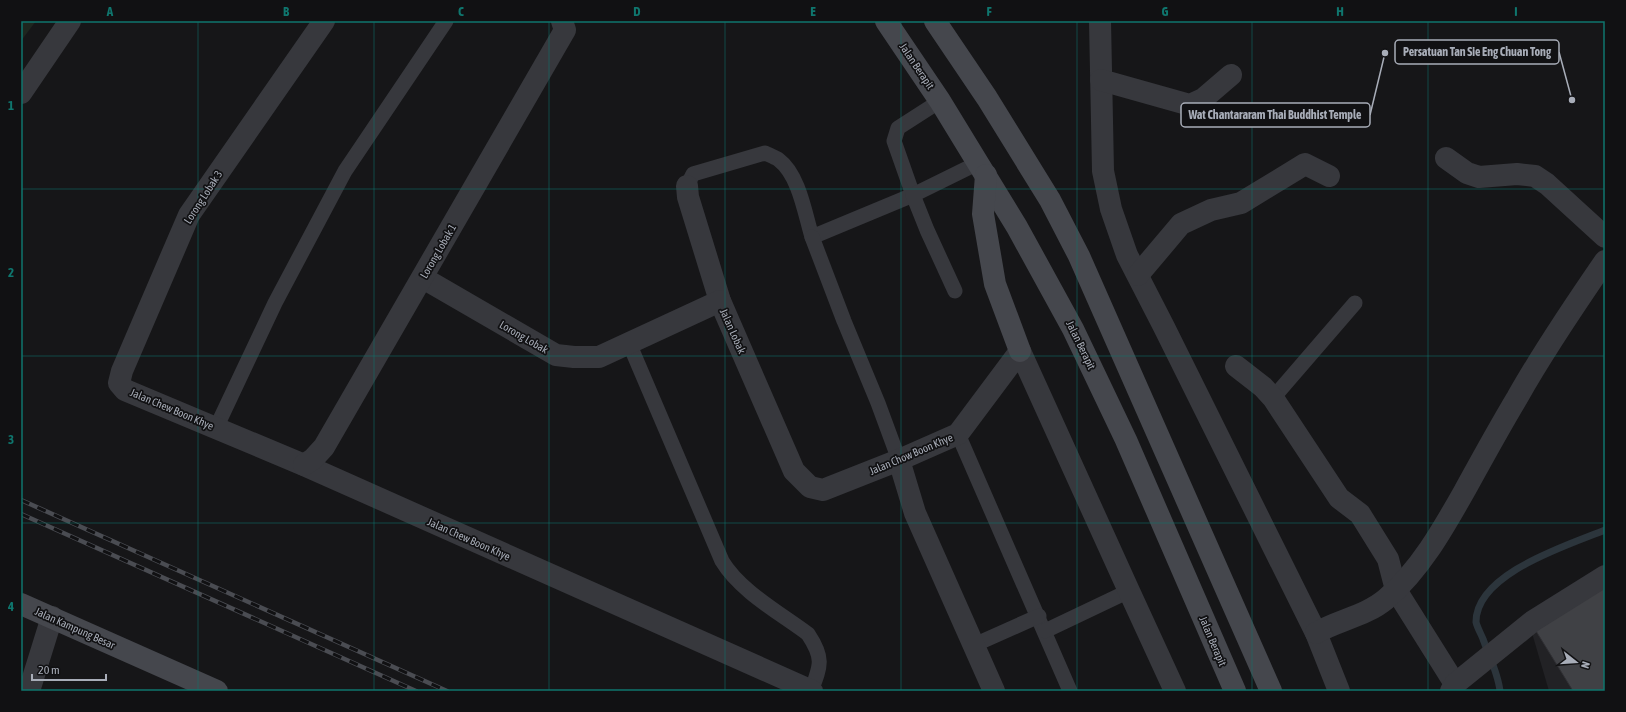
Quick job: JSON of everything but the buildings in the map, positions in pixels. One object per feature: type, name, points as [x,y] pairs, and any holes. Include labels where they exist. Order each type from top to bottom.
[{"type":"main road","points":[[935,21],[986,98],[1050,200],[1079,256],[1271,691]]},
{"type":"main road","points":[[944,21],[950,43]]},
{"type":"main road","name":"Jalan Berapit","points":[[892,26],[1017,227],[1073,329],[1126,440],[1234,691]]},
{"type":"main road","points":[[982,169],[983,214],[995,284],[1020,351]]},
{"type":"main road","name":"Jalan Kampung Besar","points":[[21,604],[217,691]]},
{"type":"street","points":[[21,93],[70,21]]},
{"type":"street","name":"Lorong Lobak 3","points":[[125,390],[119,383],[122,371],[189,215],[324,21]]},
{"type":"street","points":[[1100,21],[1103,172],[1111,208],[1127,255],[1316,633],[1339,691]]},
{"type":"street","name":"Lorong Lobak 1","points":[[304,465],[313,460],[324,447],[423,278],[563,26]]},
{"type":"street","points":[[1101,80],[1190,105],[1204,99],[1231,75]]},
{"type":"street","points":[[1446,158],[1466,173],[1478,177],[1517,174],[1534,176],[1547,184],[1605,237]]},
{"type":"street","points":[[1138,275],[1181,224],[1211,210],[1241,203],[1305,164],[1329,176]]},
{"type":"street","name":"Jalan Lobak","points":[[687,186],[688,197],[720,301],[794,471]]},
{"type":"street","points":[[1316,633],[1337,622],[1368,611],[1385,600],[1412,573],[1440,534],[1539,358],[1605,261]]},
{"type":"street","name":"Lorong Lobak","points":[[423,278],[556,355],[574,357],[599,357],[720,301]]},
{"type":"street","points":[[1020,351],[1175,691]]},
{"type":"street","name":"Jalan Chow Boon Khye","points":[[794,471],[810,487],[823,490],[899,460],[958,434],[1020,351]]},
{"type":"street","points":[[1236,366],[1263,387],[1273,398],[1339,498],[1360,514],[1388,559],[1396,590],[1453,687],[1533,621],[1605,576]]},
{"type":"street","name":"Jalan Chew Boon Khye","points":[[125,390],[304,465],[812,691]]},
{"type":"street","points":[[899,460],[915,513],[994,691]]},
{"type":"street","points":[[29,691],[52,617]]},
{"type":"lane","points":[[216,428],[275,303],[345,171],[446,21]]},
{"type":"lane","points":[[940,101],[898,128],[894,141],[913,196],[955,291]]},
{"type":"lane","points":[[687,186],[693,174],[765,153],[779,160],[790,173],[799,192],[812,237],[899,460]]},
{"type":"lane","points":[[812,237],[982,169]]},
{"type":"lane","points":[[1273,398],[1354,303]]},
{"type":"lane","points":[[629,343],[725,567],[739,583],[808,634],[814,643],[820,656],[820,669],[812,691]]},
{"type":"lane","points":[[958,434],[1070,691]]},
{"type":"lane","points":[[1045,632],[1129,591]]},
{"type":"lane","points":[[974,645],[1038,616]]},
{"type":"shaded area","points":[[21,21],[36,21],[21,41]]},
{"type":"shaded area","points":[[1605,587],[1605,691],[1549,691],[1532,633]]},
{"type":"waterway","points":[[1500,691],[1495,671],[1476,622],[1480,605],[1491,589],[1507,575],[1548,553],[1605,530]]},
{"type":"railway","points":[[21,500],[447,691]]},
{"type":"railway","points":[[21,514],[416,691]]},
{"type":"place","name":"Wat Chantararam Thai Buddhist Temple","points":[[1385,53]]},
{"type":"place","name":"Persatuan Tan Sie Eng Chuan Tong","points":[[1572,100]]}]
